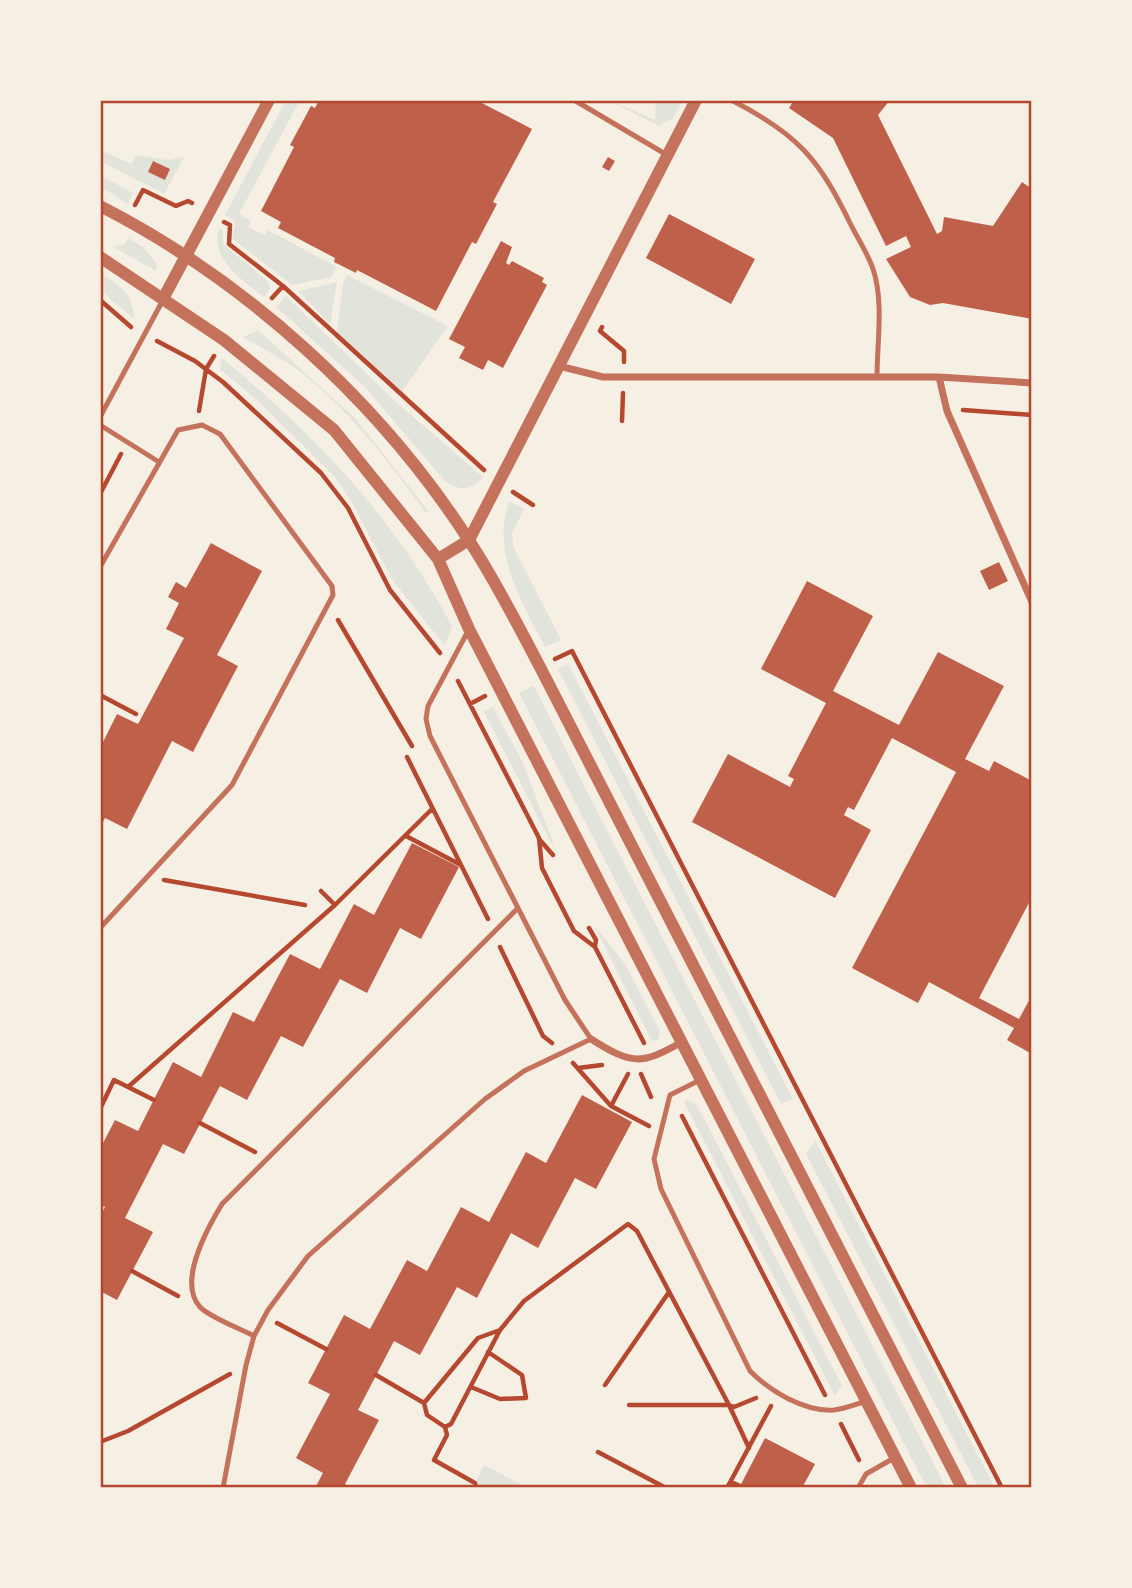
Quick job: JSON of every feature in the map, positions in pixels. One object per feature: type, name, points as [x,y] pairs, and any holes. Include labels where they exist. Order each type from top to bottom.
[{"type":"street","points":[[164,298],[269,100]]},
{"type":"street","points":[[438,559],[469,540],[696,100]]},
{"type":"street","points":[[100,206],[185,256],[260,313],[342,385],[405,454],[469,540],[527,643],[962,1488]]},
{"type":"street","points":[[100,257],[164,298],[295,395],[334,429],[438,559],[469,629],[911,1488]]},
{"type":"street","points":[[559,366],[603,377],[939,377],[1032,383]]},
{"type":"street","points":[[939,377],[947,411],[1032,602]]},
{"type":"street","points":[[591,1039],[615,1054],[634,1059],[652,1059],[682,1042]]},
{"type":"lane","points":[[574,100],[667,156]]},
{"type":"lane","points":[[732,100],[779,127],[808,152],[835,192],[873,270],[877,295],[877,377]]},
{"type":"lane","points":[[747,107],[751,100]]},
{"type":"lane","points":[[100,417],[164,298]]},
{"type":"lane","points":[[100,425],[159,463]]},
{"type":"lane","points":[[100,566],[178,430],[202,425],[220,433],[332,586],[333,595],[232,785],[100,928]]},
{"type":"lane","points":[[223,1488],[254,1336],[308,1256],[485,1099],[524,1071],[591,1039],[565,1000],[430,736],[426,719],[428,706],[469,629]]},
{"type":"lane","points":[[254,1336],[201,1308],[192,1277],[201,1242],[222,1204],[518,908]]},
{"type":"lane","points":[[701,1079],[670,1095],[654,1159],[661,1189],[750,1371],[768,1388],[807,1405],[833,1410],[867,1401]]},
{"type":"lane","points":[[858,1488],[866,1474],[876,1465],[895,1457]]},
{"type":"path","points":[[607,318],[600,331],[624,351]]},
{"type":"path","points":[[196,426],[206,369],[256,410],[329,482],[348,508],[390,590],[449,666],[539,838],[553,855]]},
{"type":"path","points":[[622,421],[623,392]]},
{"type":"path","points":[[947,411],[958,409],[1032,415]]},
{"type":"path","points":[[100,494],[127,444]]},
{"type":"path","points":[[329,605],[412,746]]},
{"type":"path","points":[[572,651],[1002,1488]]},
{"type":"path","points":[[100,695],[136,714]]},
{"type":"path","points":[[407,757],[543,1036],[565,1053],[611,1106],[659,1131]]},
{"type":"path","points":[[128,1087],[335,905],[432,809]]},
{"type":"path","points":[[406,836],[459,864]]},
{"type":"path","points":[[539,838],[542,868],[575,931],[595,947],[652,1059]]},
{"type":"path","points":[[149,875],[305,905]]},
{"type":"path","points":[[321,891],[335,905]]},
{"type":"path","points":[[589,928],[596,940],[595,947]]},
{"type":"path","points":[[578,1068],[612,1066]]},
{"type":"path","points":[[623,1067],[643,1075],[652,1096],[651,1106]]},
{"type":"path","points":[[611,1106],[630,1070]]},
{"type":"path","points":[[100,1109],[114,1080],[154,1100]]},
{"type":"path","points":[[670,1095],[833,1410]]},
{"type":"path","points":[[649,1126],[650,1116]]},
{"type":"path","points":[[200,1124],[268,1158]]},
{"type":"path","points":[[445,1427],[452,1424],[500,1330],[524,1301],[628,1224],[637,1231],[749,1448]]},
{"type":"path","points":[[132,1271],[201,1308]]},
{"type":"path","points":[[605,1385],[669,1292]]},
{"type":"path","points":[[265,1317],[326,1349]]},
{"type":"path","points":[[424,1403],[478,1338],[500,1330]]},
{"type":"path","points":[[471,1387],[500,1399],[526,1398],[522,1376],[488,1352]]},
{"type":"path","points":[[100,1443],[128,1431],[246,1365]]},
{"type":"path","points":[[376,1375],[424,1403],[427,1415],[445,1427],[447,1435],[434,1460],[475,1483],[476,1488]]},
{"type":"path","points":[[629,1405],[734,1407],[754,1397],[782,1410]]},
{"type":"path","points":[[727,1488],[771,1405]]},
{"type":"path","points":[[830,1421],[839,1421],[866,1474]]},
{"type":"path","points":[[598,1452],[666,1488]]},
{"type":"path","points":[[731,1482],[740,1486]]},
{"type":"shaded area","points":[[286,100],[300,100],[239,214],[251,221],[248,227],[265,235],[268,230],[337,267],[331,277],[292,285],[233,239],[235,222],[225,215]]},
{"type":"shaded area","points":[[608,100],[655,120],[656,102],[683,100],[673,118],[659,126]]},
{"type":"shaded area","points":[[100,150],[131,164],[137,155],[166,160],[184,157],[164,194],[100,161]]},
{"type":"shaded area","points":[[100,175],[133,193],[128,204],[100,186]]},
{"type":"shaded area","points":[[219,229],[223,230],[223,244],[269,282],[270,289],[264,297],[230,269],[224,260],[217,240]]},
{"type":"shaded area","points":[[128,238],[143,247],[157,264],[156,271],[112,246],[123,245]]},
{"type":"shaded area","points":[[100,273],[128,296],[134,319],[100,290]]},
{"type":"shaded area","points":[[347,275],[448,326],[402,391],[337,332],[343,283]]},
{"type":"shaded area","points":[[337,282],[330,324],[298,291]]},
{"type":"shaded area","points":[[286,296],[396,402],[483,477],[474,485],[464,488],[453,486],[443,479],[365,387],[276,307]]},
{"type":"shaded area","points":[[258,330],[356,419],[429,512],[426,513],[341,408],[293,367],[243,337]]},
{"type":"shaded area","points":[[222,358],[321,449],[378,514],[405,549],[452,626],[445,646],[391,578],[353,504],[335,477],[259,402],[220,369]]},
{"type":"shaded area","points":[[509,501],[524,509],[512,533],[514,548],[561,640],[545,647],[519,595],[506,559],[504,521]]},
{"type":"shaded area","points":[[568,664],[793,1099],[781,1104],[558,669]]},
{"type":"shaded area","points":[[534,686],[946,1488],[927,1488],[519,693]]},
{"type":"shaded area","points":[[493,707],[523,763],[558,856],[484,712]]},
{"type":"shaded area","points":[[594,925],[625,964],[660,1031],[658,1040],[652,1041]]},
{"type":"shaded area","points":[[687,1100],[697,1105],[842,1386],[835,1396],[684,1102]]},
{"type":"shaded area","points":[[815,1140],[995,1488],[980,1488],[977,1485],[806,1154]]},
{"type":"shaded area","points":[[484,1465],[528,1488],[472,1488]]},
{"type":"building","points":[[319,100],[476,100],[532,129],[493,202],[497,204],[476,244],[472,242],[436,311],[357,270],[356,273],[334,262],[335,258],[278,228],[281,222],[261,211],[294,147],[290,145],[311,106],[315,108]]},
{"type":"building","points":[[794,100],[890,100],[878,115],[937,234],[942,231],[944,217],[993,226],[1022,182],[1032,189],[1032,319],[943,303],[930,305],[910,297],[886,259],[911,247],[906,236],[886,246],[833,138],[789,108]]},
{"type":"building","points":[[608,157],[615,161],[609,171],[602,167]]},
{"type":"building","points":[[153,161],[170,169],[165,180],[148,172]]},
{"type":"building","points":[[669,214],[755,259],[731,304],[646,258]]},
{"type":"building","points":[[501,241],[512,247],[506,263],[509,265],[512,261],[544,278],[542,282],[547,285],[503,368],[488,360],[483,370],[459,358],[465,347],[449,339]]},
{"type":"building","points":[[211,543],[262,571],[217,655],[238,666],[193,752],[172,741],[127,829],[105,818],[100,827],[100,748],[117,714],[138,724],[184,638],[166,629],[179,603],[168,597],[176,582],[186,588]]},
{"type":"building","points":[[999,562],[1008,581],[989,590],[980,571]]},
{"type":"building","points":[[807,581],[873,616],[833,691],[899,725],[938,652],[1004,686],[965,759],[989,771],[994,761],[1032,781],[1032,897],[979,998],[1019,1019],[1032,995],[1032,1054],[1007,1040],[1014,1028],[929,982],[918,1003],[852,968],[956,772],[892,738],[854,810],[848,807],[844,815],[871,830],[835,898],[692,822],[728,754],[790,787],[794,779],[788,776],[826,703],[761,669]]},
{"type":"building","points":[[412,843],[459,867],[421,939],[400,928],[367,993],[340,979],[303,1047],[281,1036],[247,1100],[220,1086],[184,1154],[163,1144],[125,1218],[153,1232],[117,1300],[100,1291],[100,1217],[105,1207],[100,1204],[100,1149],[115,1120],[138,1131],[173,1062],[201,1077],[233,1012],[254,1022],[290,954],[320,969],[354,904],[374,915]]},
{"type":"building","points":[[582,1095],[632,1122],[596,1189],[575,1178],[538,1248],[511,1233],[477,1298],[457,1287],[420,1355],[394,1341],[358,1410],[379,1420],[345,1484],[352,1488],[315,1488],[323,1473],[296,1458],[330,1394],[308,1383],[344,1315],[370,1329],[407,1260],[427,1271],[461,1207],[489,1222],[526,1152],[546,1163]]},
{"type":"building","points":[[765,1438],[815,1464],[802,1488],[739,1488]]}]
